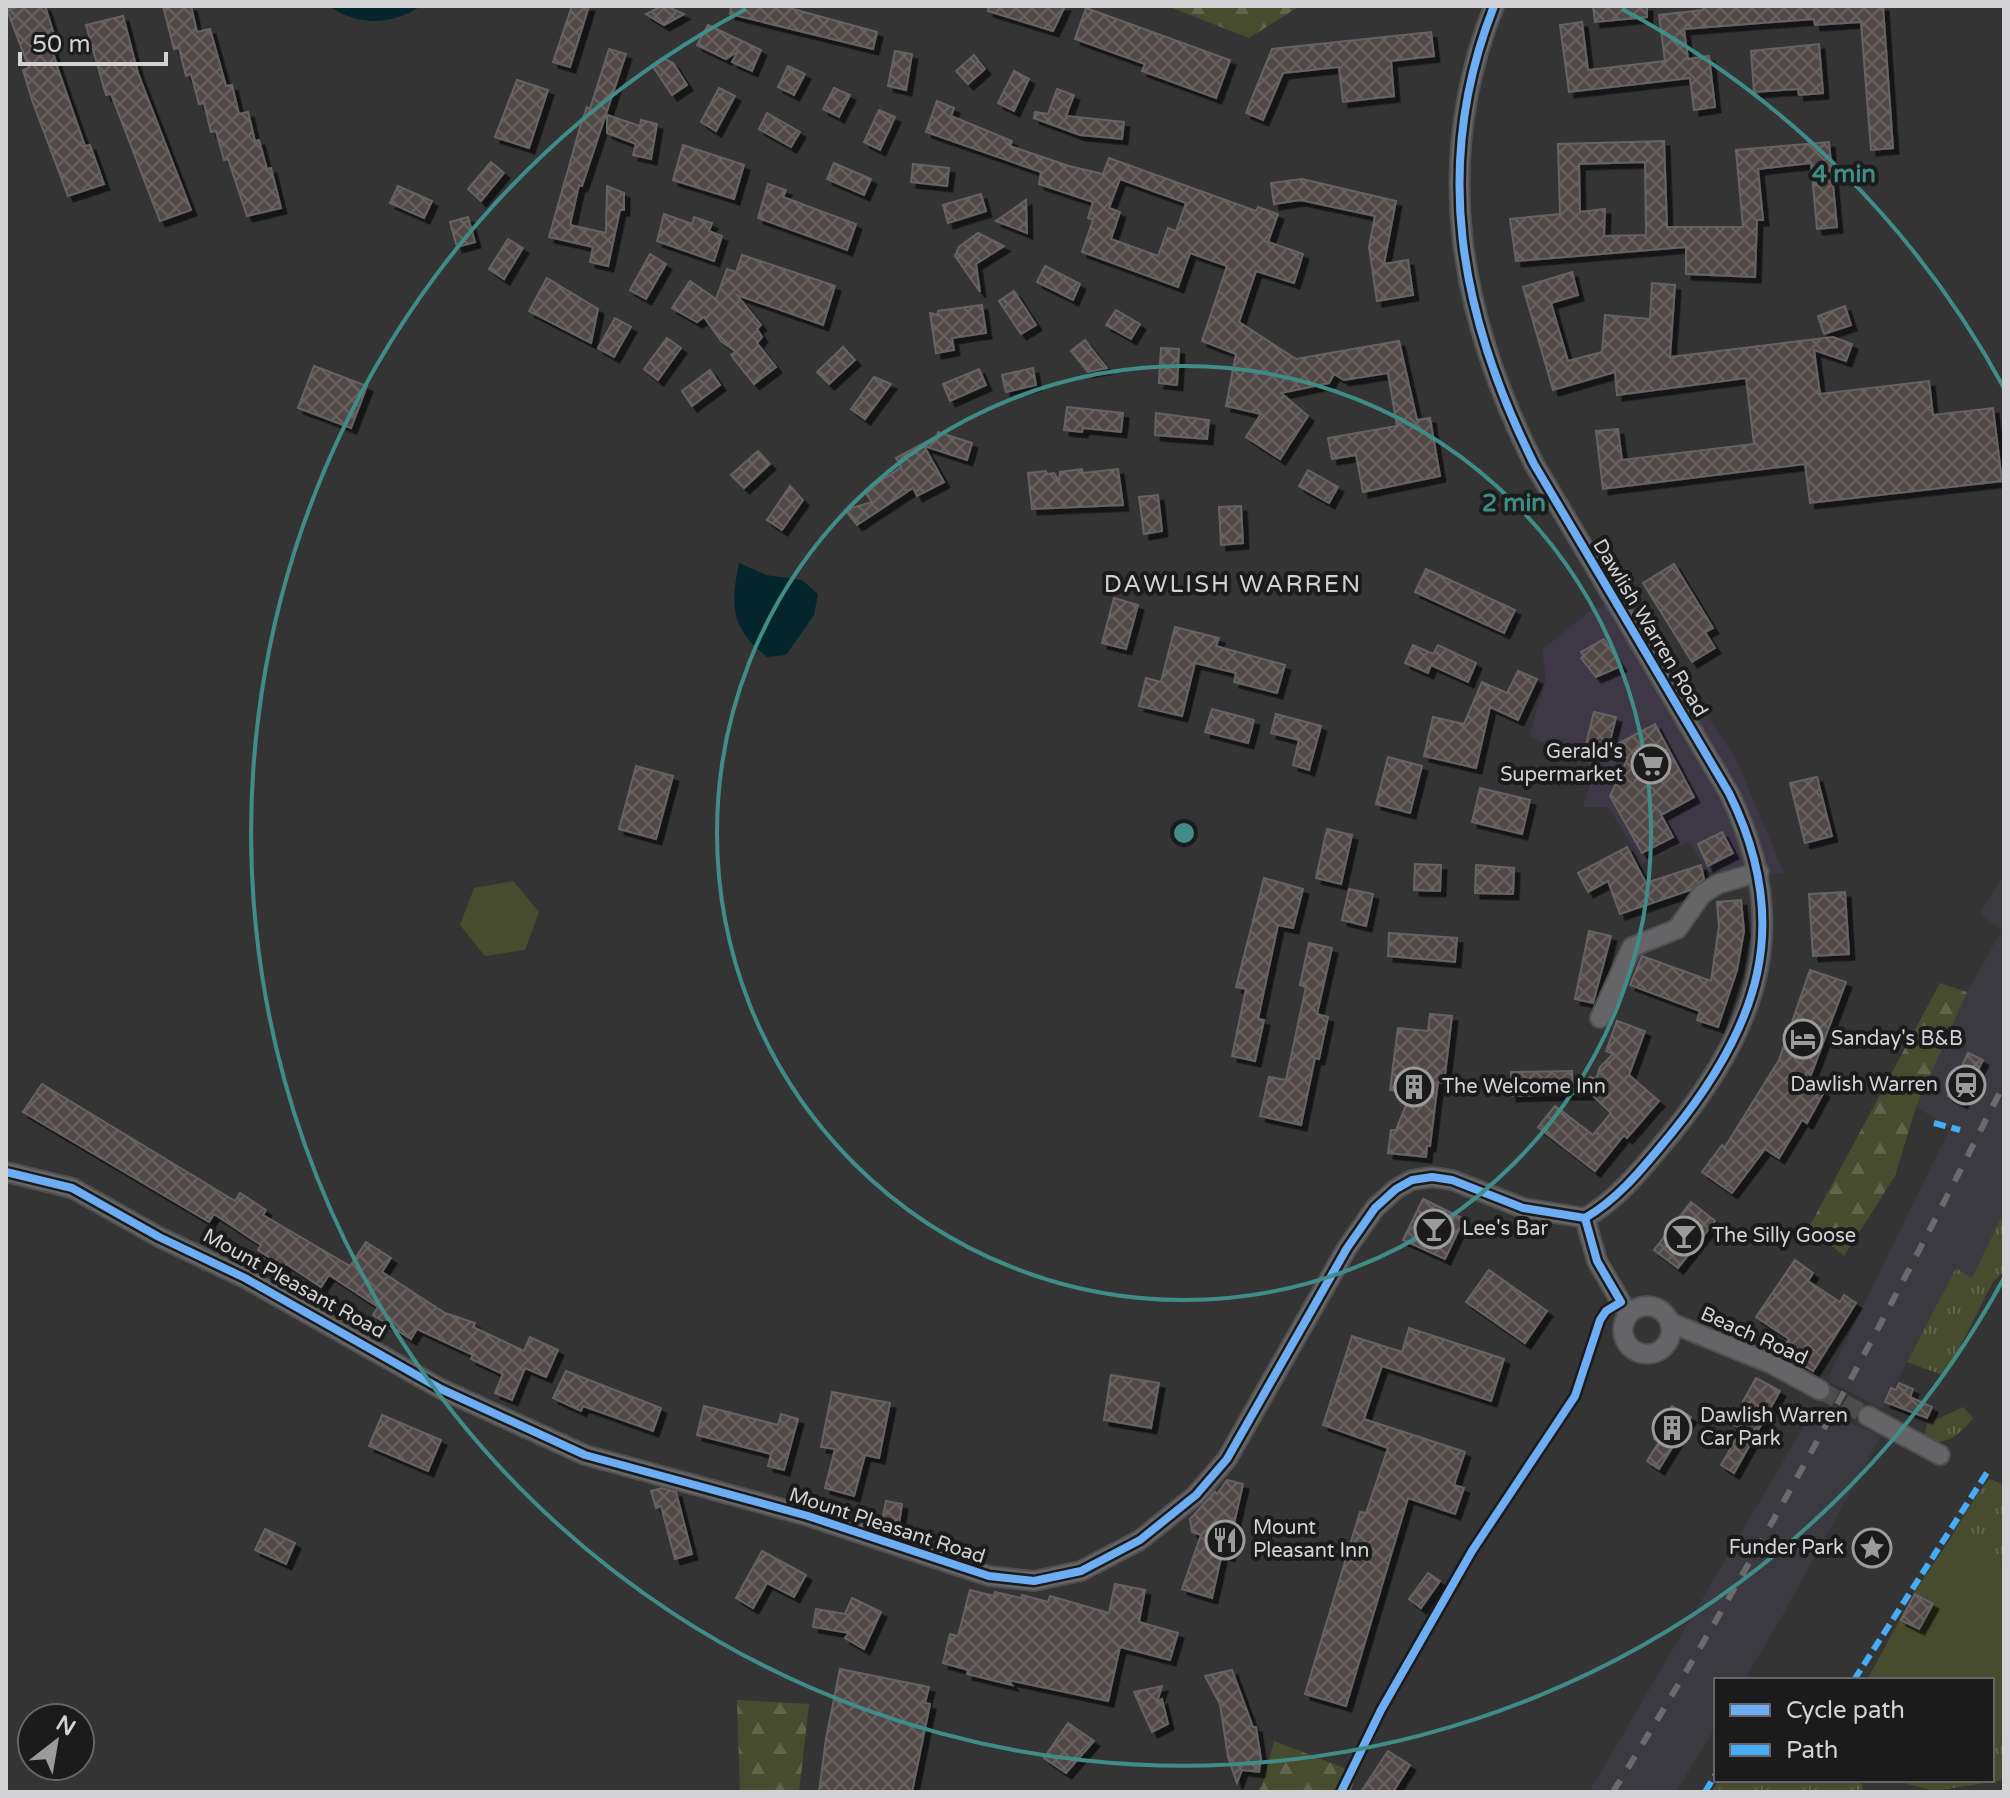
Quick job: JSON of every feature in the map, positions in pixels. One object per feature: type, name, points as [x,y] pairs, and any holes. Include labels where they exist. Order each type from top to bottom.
[{"type":"street","name":"Dawlish Warren Road","points":[[1494,6],[1471,78],[1460,156],[1461,237],[1473,312],[1514,424],[1534,464],[1729,793],[1759,872],[1764,918],[1754,996],[1733,1044],[1689,1112],[1658,1150],[1616,1197],[1585,1218]]},
{"type":"street","points":[[1600,1018],[1632,947],[1677,929],[1702,894],[1718,884],[1759,872]]},
{"type":"street","name":"Mount Pleasant Road","points":[[6,1172],[72,1188],[159,1237],[245,1278],[441,1389],[585,1455],[808,1516],[989,1576],[1034,1581],[1081,1571],[1140,1540],[1196,1495],[1227,1459],[1347,1248],[1375,1208],[1396,1189],[1412,1180],[1432,1177],[1452,1180],[1523,1208],[1585,1218]]},
{"type":"street","name":"Beach Road","points":[[1585,1218],[1597,1261],[1628,1314]]},
{"type":"street","name":"Beach Road","points":[[1671,1323],[1667,1344],[1661,1350],[1642,1354],[1624,1339],[1622,1329],[1628,1314],[1643,1305],[1653,1306],[1671,1323],[1772,1364],[1820,1390]]},
{"type":"street","points":[[1868,1416],[1940,1455]]},
{"type":"shaded area","points":[[1626,594],[1736,759],[1784,873],[1708,872],[1689,841],[1643,863],[1608,807],[1583,807],[1595,768],[1529,736],[1546,678],[1542,650],[1590,611]]},
{"type":"shaded area","points":[[2004,874],[2004,1212],[1972,1279],[1956,1268],[1882,1409],[1827,1380],[1950,1128],[1916,1107],[1967,992],[2002,930],[1980,914]]},
{"type":"shaded area","points":[[1815,1407],[1881,1436],[1745,1678],[1714,1678],[1714,1729],[1676,1792],[1589,1792]]},
{"type":"green space","points":[[1167,6],[1300,6],[1249,38]]},
{"type":"green space","points":[[513,881],[539,912],[525,950],[485,956],[460,925],[474,888]]},
{"type":"green space","points":[[1940,983],[1967,992],[1916,1107],[1895,1176],[1844,1256],[1809,1227]]},
{"type":"green space","points":[[2004,1212],[2004,1271],[1993,1282],[1945,1376],[1907,1362],[1956,1268],[1972,1278]]},
{"type":"green space","points":[[1963,1407],[1973,1418],[1964,1429],[1949,1439],[1929,1443],[1924,1436],[1927,1424]]},
{"type":"green space","points":[[1990,1479],[2004,1485],[2004,1567],[1952,1536]]},
{"type":"green space","points":[[1952,1536],[2004,1567],[2004,1733],[1994,1745],[1994,1678],[1868,1678],[1914,1593]]},
{"type":"green space","points":[[737,1700],[809,1704],[799,1792],[740,1792]]},
{"type":"green space","points":[[2004,1733],[2004,1780],[1994,1782],[1994,1745]]},
{"type":"green space","points":[[1274,1741],[1357,1773],[1350,1792],[1256,1792],[1262,1786]]},
{"type":"green space","points":[[1718,1782],[1861,1782],[1863,1792],[1712,1792]]},
{"type":"green space","points":[[1900,1782],[1991,1782],[1934,1791]]},
{"type":"water","points":[[329,6],[421,6],[399,17],[375,21],[352,18]]},
{"type":"water","points":[[739,563],[766,575],[802,580],[818,594],[814,615],[786,655],[767,657],[740,626],[734,604]]},
{"type":"building","points":[[21,6],[45,6],[55,37],[49,39],[58,69],[85,146],[90,145],[104,184],[68,196],[32,100],[23,70],[29,68],[7,10]]},
{"type":"building","points":[[163,6],[191,6],[197,32],[210,29],[226,86],[232,85],[239,114],[248,112],[255,141],[259,140],[267,169],[271,168],[281,208],[247,216],[228,159],[224,160],[216,131],[211,132],[204,103],[199,104],[191,74],[186,76],[179,48],[174,49]]},
{"type":"building","points":[[572,6],[589,6],[570,67],[553,62]]},
{"type":"building","points":[[662,6],[684,14],[664,25],[646,14]]},
{"type":"building","points":[[731,6],[782,6],[877,32],[873,49],[730,14]]},
{"type":"building","points":[[989,6],[1065,6],[1053,31],[988,11]]},
{"type":"building","points":[[1593,6],[1647,6],[1647,17],[1595,22]]},
{"type":"building","points":[[1703,6],[1883,6],[1893,148],[1871,150],[1861,22],[1815,25],[1814,19],[1684,29],[1688,59],[1709,56],[1715,107],[1694,110],[1690,78],[1569,92],[1560,25],[1582,22],[1588,70],[1665,61],[1659,15],[1703,10]]},
{"type":"building","points":[[1086,8],[1230,60],[1216,98],[1142,71],[1145,64],[1075,39]]},
{"type":"building","points":[[123,16],[138,73],[191,210],[160,221],[111,94],[106,95],[86,25]]},
{"type":"building","points":[[708,25],[761,50],[752,71],[732,62],[738,51],[726,59],[697,45]]},
{"type":"building","points":[[1431,32],[1434,56],[1391,61],[1394,96],[1343,102],[1339,67],[1283,73],[1263,120],[1246,113],[1272,49]]},
{"type":"building","points":[[1819,44],[1823,93],[1799,95],[1798,89],[1754,92],[1751,51]]},
{"type":"building","points":[[609,49],[626,54],[582,186],[579,185],[570,225],[606,233],[607,186],[624,193],[624,210],[620,210],[608,266],[590,262],[593,247],[549,237],[581,124],[587,107],[590,109]]},
{"type":"building","points":[[895,51],[912,54],[906,90],[888,86]]},
{"type":"building","points":[[974,55],[985,69],[968,84],[956,71]]},
{"type":"building","points":[[663,58],[673,63],[687,85],[672,95],[652,65]]},
{"type":"building","points":[[788,66],[805,74],[794,95],[778,87]]},
{"type":"building","points":[[1014,71],[1029,79],[1014,111],[998,103]]},
{"type":"building","points":[[517,80],[548,90],[529,148],[495,137]]},
{"type":"building","points":[[719,88],[735,96],[716,131],[701,122]]},
{"type":"building","points":[[834,88],[850,95],[839,117],[823,109]]},
{"type":"building","points":[[1057,89],[1074,95],[1066,116],[1124,122],[1122,139],[1080,135],[1034,118],[1035,112],[1048,114]]},
{"type":"building","points":[[937,101],[954,108],[951,116],[1012,141],[1010,146],[1069,166],[1103,174],[1109,158],[1256,211],[1258,207],[1278,214],[1268,242],[1303,254],[1294,283],[1256,271],[1239,322],[1296,359],[1399,341],[1417,420],[1430,418],[1440,476],[1363,492],[1356,455],[1332,459],[1328,438],[1397,426],[1388,373],[1344,380],[1334,374],[1329,383],[1281,393],[1308,416],[1280,459],[1246,437],[1261,414],[1226,406],[1236,354],[1202,341],[1227,266],[1190,253],[1178,287],[1082,252],[1093,220],[1088,218],[1093,202],[1039,184],[1041,172],[926,132]],"holes":[[[1120,179],[1186,203],[1176,231],[1168,228],[1158,256],[1111,239],[1120,212],[1109,208]]]},
{"type":"building","points":[[879,110],[895,117],[880,150],[864,142]]},
{"type":"building","points":[[767,113],[800,132],[791,147],[759,129]]},
{"type":"building","points":[[607,115],[640,126],[641,120],[657,124],[651,159],[633,155],[636,144],[607,133]]},
{"type":"building","points":[[1664,141],[1667,227],[1743,227],[1736,150],[1829,142],[1837,227],[1817,229],[1811,163],[1758,169],[1763,220],[1757,220],[1755,277],[1686,274],[1686,247],[1516,261],[1510,219],[1560,214],[1558,144]],"holes":[[[1645,162],[1646,235],[1604,236],[1605,209],[1580,212],[1579,164]]]},
{"type":"building","points":[[683,145],[744,165],[734,199],[673,180]]},
{"type":"building","points":[[491,162],[504,173],[481,201],[468,189]]},
{"type":"building","points":[[834,163],[871,179],[864,195],[827,179]]},
{"type":"building","points":[[913,164],[949,168],[947,186],[911,182]]},
{"type":"building","points":[[1302,179],[1396,201],[1384,264],[1408,260],[1413,295],[1377,301],[1369,247],[1375,216],[1300,200],[1274,204],[1271,183]]},
{"type":"building","points":[[768,184],[786,190],[783,197],[856,224],[847,250],[758,218]]},
{"type":"building","points":[[398,186],[432,201],[424,218],[390,203]]},
{"type":"building","points":[[981,194],[986,211],[948,223],[943,205]]},
{"type":"building","points":[[1026,200],[1027,233],[996,221]]},
{"type":"building","points":[[664,214],[692,224],[694,217],[712,223],[709,231],[722,236],[714,261],[657,241]]},
{"type":"building","points":[[468,217],[475,242],[457,247],[450,222]]},
{"type":"building","points":[[978,233],[1004,246],[976,264],[980,292],[955,256],[959,247]]},
{"type":"building","points":[[508,239],[523,248],[504,279],[489,269]]},
{"type":"building","points":[[650,254],[666,264],[646,299],[630,290]]},
{"type":"building","points":[[742,255],[835,286],[823,325],[737,295],[761,325],[757,329],[762,337],[757,343],[776,367],[754,384],[731,355],[736,352],[721,341],[704,317],[697,322],[672,308],[690,281],[716,299],[727,269],[736,272]]},
{"type":"building","points":[[1045,266],[1080,284],[1073,300],[1037,282]]},
{"type":"building","points":[[1572,272],[1578,295],[1551,303],[1568,361],[1602,352],[1605,315],[1650,319],[1652,283],[1675,285],[1670,357],[1833,337],[1852,344],[1846,361],[1814,350],[1820,394],[1929,381],[1933,415],[1993,408],[2002,481],[1810,503],[1805,464],[1603,489],[1596,431],[1618,429],[1622,460],[1754,444],[1746,378],[1617,395],[1615,372],[1553,390],[1523,287]]},
{"type":"building","points":[[547,278],[598,309],[591,343],[529,311]]},
{"type":"building","points":[[1014,291],[1036,325],[1021,334],[999,301]]},
{"type":"building","points":[[982,305],[986,333],[952,338],[954,350],[936,353],[930,313],[937,315],[938,311]]},
{"type":"building","points":[[1845,306],[1851,325],[1824,334],[1818,316]]},
{"type":"building","points":[[1116,310],[1140,324],[1131,339],[1106,325]]},
{"type":"building","points":[[615,318],[631,327],[614,357],[598,348]]},
{"type":"building","points":[[667,338],[681,348],[658,380],[644,369]]},
{"type":"building","points":[[1085,340],[1107,368],[1088,372],[1071,351]]},
{"type":"building","points":[[843,347],[855,360],[829,384],[817,372]]},
{"type":"building","points":[[1161,348],[1179,349],[1177,385],[1159,383]]},
{"type":"building","points":[[314,366],[367,386],[351,428],[298,408]]},
{"type":"building","points":[[1033,368],[1036,385],[1006,392],[1002,375]]},
{"type":"building","points":[[979,369],[986,385],[950,401],[943,384]]},
{"type":"building","points":[[710,370],[720,385],[692,406],[682,391]]},
{"type":"building","points":[[874,377],[891,384],[865,419],[851,409]]},
{"type":"building","points":[[1067,407],[1123,413],[1121,432],[1083,428],[1082,432],[1064,430]]},
{"type":"building","points":[[1156,413],[1209,420],[1207,439],[1155,435]]},
{"type":"building","points":[[938,432],[972,443],[967,460],[924,446],[944,482],[917,496],[913,488],[857,525],[845,510],[872,502],[865,492],[901,467],[896,458],[937,436]]},
{"type":"building","points":[[758,451],[770,464],[744,488],[731,475]]},
{"type":"building","points":[[1082,469],[1083,473],[1118,469],[1123,505],[1032,509],[1028,473],[1054,473],[1059,481],[1060,472]]},
{"type":"building","points":[[1308,470],[1338,487],[1329,503],[1299,486]]},
{"type":"building","points":[[790,486],[803,500],[782,530],[767,520]]},
{"type":"building","points":[[1158,495],[1162,531],[1144,534],[1139,497]]},
{"type":"building","points":[[1241,506],[1243,543],[1221,545],[1219,507]]},
{"type":"building","points":[[1674,564],[1713,628],[1705,632],[1715,648],[1692,662],[1643,583]]},
{"type":"building","points":[[1426,569],[1515,610],[1504,633],[1415,592]]},
{"type":"building","points":[[1114,598],[1138,605],[1126,649],[1102,643]]},
{"type":"building","points":[[1175,627],[1219,638],[1216,646],[1285,665],[1277,693],[1234,682],[1236,673],[1195,663],[1182,716],[1139,706],[1146,678],[1161,682]]},
{"type":"building","points":[[1604,639],[1621,666],[1596,677],[1581,658],[1584,656],[1581,652]]},
{"type":"building","points":[[1413,645],[1433,654],[1438,645],[1476,663],[1468,682],[1431,665],[1428,673],[1405,663]]},
{"type":"building","points":[[1518,671],[1537,679],[1518,720],[1490,707],[1476,768],[1424,756],[1433,717],[1464,724],[1482,682],[1507,693]]},
{"type":"building","points":[[1212,709],[1254,720],[1248,743],[1205,732]]},
{"type":"building","name":"Gerald's Supermarket","points":[[1594,712],[1616,717],[1608,749],[1655,724],[1694,797],[1661,815],[1673,837],[1642,853],[1610,796],[1628,758],[1585,748]]},
{"type":"building","points":[[1276,714],[1321,726],[1309,770],[1293,765],[1299,740],[1271,733]]},
{"type":"building","points":[[1388,757],[1422,766],[1410,813],[1376,804]]},
{"type":"building","points":[[636,766],[673,776],[656,839],[619,829]]},
{"type":"building","points":[[1817,777],[1832,836],[1805,843],[1790,783]]},
{"type":"building","points":[[1480,788],[1530,800],[1522,834],[1472,822]]},
{"type":"building","points":[[1327,829],[1352,835],[1341,884],[1316,878]]},
{"type":"building","points":[[1722,832],[1733,853],[1708,866],[1698,844]]},
{"type":"building","points":[[1627,847],[1646,883],[1701,865],[1704,879],[1690,890],[1620,914],[1608,881],[1588,892],[1578,873]]},
{"type":"building","points":[[1415,864],[1441,865],[1440,891],[1414,890]]},
{"type":"building","points":[[1476,865],[1514,868],[1513,894],[1475,893]]},
{"type":"building","points":[[1264,878],[1303,889],[1293,928],[1278,925],[1258,1019],[1264,1020],[1255,1061],[1232,1056],[1246,989],[1236,987]]},
{"type":"building","points":[[1349,889],[1373,894],[1366,926],[1342,920]]},
{"type":"building","points":[[1845,892],[1849,954],[1813,956],[1809,894]]},
{"type":"building","points":[[1741,900],[1744,931],[1737,970],[1718,1027],[1697,1020],[1700,1011],[1630,985],[1642,956],[1711,981],[1719,927],[1717,902]]},
{"type":"building","points":[[1589,931],[1611,936],[1593,1003],[1575,999]]},
{"type":"building","points":[[1389,933],[1457,938],[1455,962],[1388,956]]},
{"type":"building","points":[[1309,943],[1332,948],[1317,1014],[1328,1017],[1319,1059],[1315,1058],[1301,1125],[1260,1116],[1269,1077],[1286,1080],[1306,987],[1300,985]]},
{"type":"building","points":[[1810,970],[1846,982],[1808,1083],[1824,1092],[1807,1123],[1802,1120],[1779,1158],[1765,1149],[1732,1193],[1702,1172],[1722,1145],[1725,1147],[1779,1060]]},
{"type":"building","name":"The Welcome Inn","points":[[1430,1014],[1452,1016],[1444,1083],[1438,1082],[1430,1146],[1427,1146],[1426,1157],[1388,1153],[1391,1130],[1396,1130],[1411,1093],[1390,1090],[1398,1028],[1428,1031]]},
{"type":"building","points":[[1617,1021],[1645,1031],[1629,1075],[1659,1101],[1627,1138],[1624,1135],[1595,1171],[1538,1127],[1555,1106],[1593,1135],[1611,1113],[1591,1094],[1574,1094],[1590,1077],[1596,1079],[1600,1067],[1613,1054],[1606,1051]]},
{"type":"building","points":[[1968,1053],[1983,1060],[1962,1103],[1948,1096]]},
{"type":"building","points":[[1572,1071],[1573,1094],[1511,1096],[1511,1072]]},
{"type":"building","points":[[42,1084],[235,1201],[240,1193],[266,1210],[263,1215],[350,1266],[366,1242],[391,1258],[382,1272],[445,1313],[475,1323],[473,1327],[524,1351],[530,1337],[558,1350],[546,1377],[525,1368],[512,1400],[495,1393],[503,1374],[471,1359],[473,1355],[417,1329],[411,1339],[373,1315],[378,1307],[329,1275],[321,1287],[258,1250],[261,1245],[214,1214],[209,1222],[23,1112]]},
{"type":"building","name":"Lee's Bar","points":[[1423,1199],[1464,1219],[1445,1259],[1403,1240]]},
{"type":"building","name":"The Silly Goose","points":[[1691,1202],[1715,1221],[1678,1268],[1654,1250]]},
{"type":"building","points":[[1795,1260],[1813,1273],[1808,1281],[1840,1302],[1844,1295],[1856,1303],[1813,1371],[1781,1351],[1789,1339],[1756,1317]]},
{"type":"building","points":[[1489,1270],[1547,1311],[1525,1343],[1466,1302]]},
{"type":"building","points":[[1409,1328],[1504,1359],[1491,1401],[1382,1366],[1364,1419],[1465,1452],[1454,1485],[1464,1488],[1455,1514],[1408,1498],[1346,1706],[1305,1694],[1360,1512],[1366,1513],[1388,1448],[1323,1425],[1352,1336],[1402,1352]]},
{"type":"building","points":[[566,1371],[661,1408],[653,1431],[583,1406],[581,1411],[553,1398]]},
{"type":"building","points":[[1111,1375],[1159,1383],[1151,1428],[1104,1420]]},
{"type":"building","points":[[1756,1378],[1780,1391],[1734,1473],[1721,1465],[1742,1429],[1731,1423]]},
{"type":"building","points":[[1899,1383],[1913,1389],[1910,1397],[1932,1407],[1927,1418],[1885,1402],[1891,1388],[1896,1390]]},
{"type":"building","points":[[832,1392],[890,1403],[879,1458],[865,1455],[854,1496],[825,1488],[835,1449],[821,1447]]},
{"type":"building","points":[[704,1406],[778,1425],[781,1414],[798,1419],[784,1470],[768,1466],[771,1454],[697,1435]]},
{"type":"building","name":"Dawlish Warren Car Park","points":[[1672,1406],[1691,1417],[1659,1469],[1647,1461],[1659,1442],[1654,1439]]},
{"type":"building","points":[[382,1415],[441,1440],[428,1471],[369,1446]]},
{"type":"building","name":"Mount Pleasant Inn","points":[[1227,1480],[1243,1484],[1231,1537],[1235,1538],[1229,1556],[1222,1553],[1212,1598],[1182,1589],[1201,1535],[1192,1532],[1190,1519]]},
{"type":"building","points":[[662,1488],[676,1492],[692,1554],[675,1559],[661,1506],[656,1508],[651,1491]]},
{"type":"building","points":[[886,1501],[902,1504],[899,1524],[882,1521]]},
{"type":"building","points":[[265,1529],[295,1543],[286,1564],[255,1550]]},
{"type":"building","points":[[762,1551],[806,1575],[794,1597],[767,1583],[753,1608],[736,1598]]},
{"type":"building","points":[[1428,1573],[1440,1581],[1421,1608],[1409,1599]]},
{"type":"building","points":[[1115,1584],[1145,1590],[1139,1622],[1178,1633],[1170,1660],[1120,1647],[1108,1701],[1008,1680],[1012,1685],[967,1674],[968,1670],[943,1663],[950,1634],[958,1636],[970,1590],[994,1596],[995,1592],[1021,1598],[1022,1595],[1048,1602],[1050,1596],[1109,1613]]},
{"type":"building","points":[[1915,1594],[1933,1604],[1919,1629],[1901,1620]]},
{"type":"building","points":[[852,1598],[881,1612],[864,1649],[845,1638],[849,1633],[813,1627],[816,1609],[845,1614]]},
{"type":"building","points":[[840,1669],[929,1687],[925,1703],[930,1704],[912,1792],[819,1792]]},
{"type":"building","points":[[1232,1670],[1253,1727],[1256,1727],[1261,1759],[1259,1772],[1242,1770],[1237,1783],[1228,1757],[1220,1704],[1205,1676]]},
{"type":"building","points":[[1162,1686],[1157,1702],[1162,1699],[1168,1724],[1152,1732],[1134,1692]]},
{"type":"building","points":[[1068,1723],[1094,1741],[1066,1773],[1044,1758]]},
{"type":"building","points":[[1388,1751],[1410,1765],[1393,1792],[1361,1792]]},
{"type":"tunnel","points":[[1820,1390],[1868,1416]]},
{"type":"railway","points":[[1613,1792],[1767,1531],[1912,1264],[2004,1084]]},
{"type":"marked path","points":[[1934,1123],[1960,1130]]},
{"type":"marked path","points":[[1855,1678],[1988,1471]]},
{"type":"marked path","points":[[1705,1792],[1714,1777]]},
{"type":"cycle path","points":[[1494,6],[1475,65],[1463,124],[1459,182],[1463,239],[1472,296],[1488,352],[1508,408],[1534,464],[1729,793],[1749,841],[1760,886],[1762,930],[1757,972],[1745,1013],[1726,1054],[1701,1094],[1652,1157],[1621,1191],[1585,1218]]},
{"type":"cycle path","points":[[6,1172],[72,1188],[159,1237],[245,1278],[441,1389],[585,1455],[808,1516],[989,1576],[1034,1581],[1081,1571],[1140,1540],[1196,1495],[1227,1459],[1347,1248],[1375,1208],[1396,1189],[1412,1180],[1432,1177],[1452,1180],[1523,1208],[1585,1218]]},
{"type":"cycle path","points":[[1341,1792],[1381,1710],[1472,1551],[1575,1396],[1600,1320],[1606,1311],[1621,1302],[1597,1261],[1585,1218]]},
{"type":"place","name":"Gerald's Supermarket","points":[[1651,764]]},
{"type":"place","name":"Sanday's B&B","points":[[1803,1039]]},
{"type":"place","name":"Dawlish Warren","points":[[1966,1085]]},
{"type":"place","name":"The Welcome Inn","points":[[1414,1087]]},
{"type":"place","name":"Lee's Bar","points":[[1434,1229]]},
{"type":"place","name":"The Silly Goose","points":[[1684,1236]]},
{"type":"place","name":"Dawlish Warren Car Park","points":[[1672,1428]]},
{"type":"place","name":"Mount Pleasant Inn","points":[[1225,1540]]},
{"type":"place","name":"Funder Park","points":[[1872,1548]]},
{"type":"district","name":"DAWLISH WARREN","points":[[1233,584]]}]
